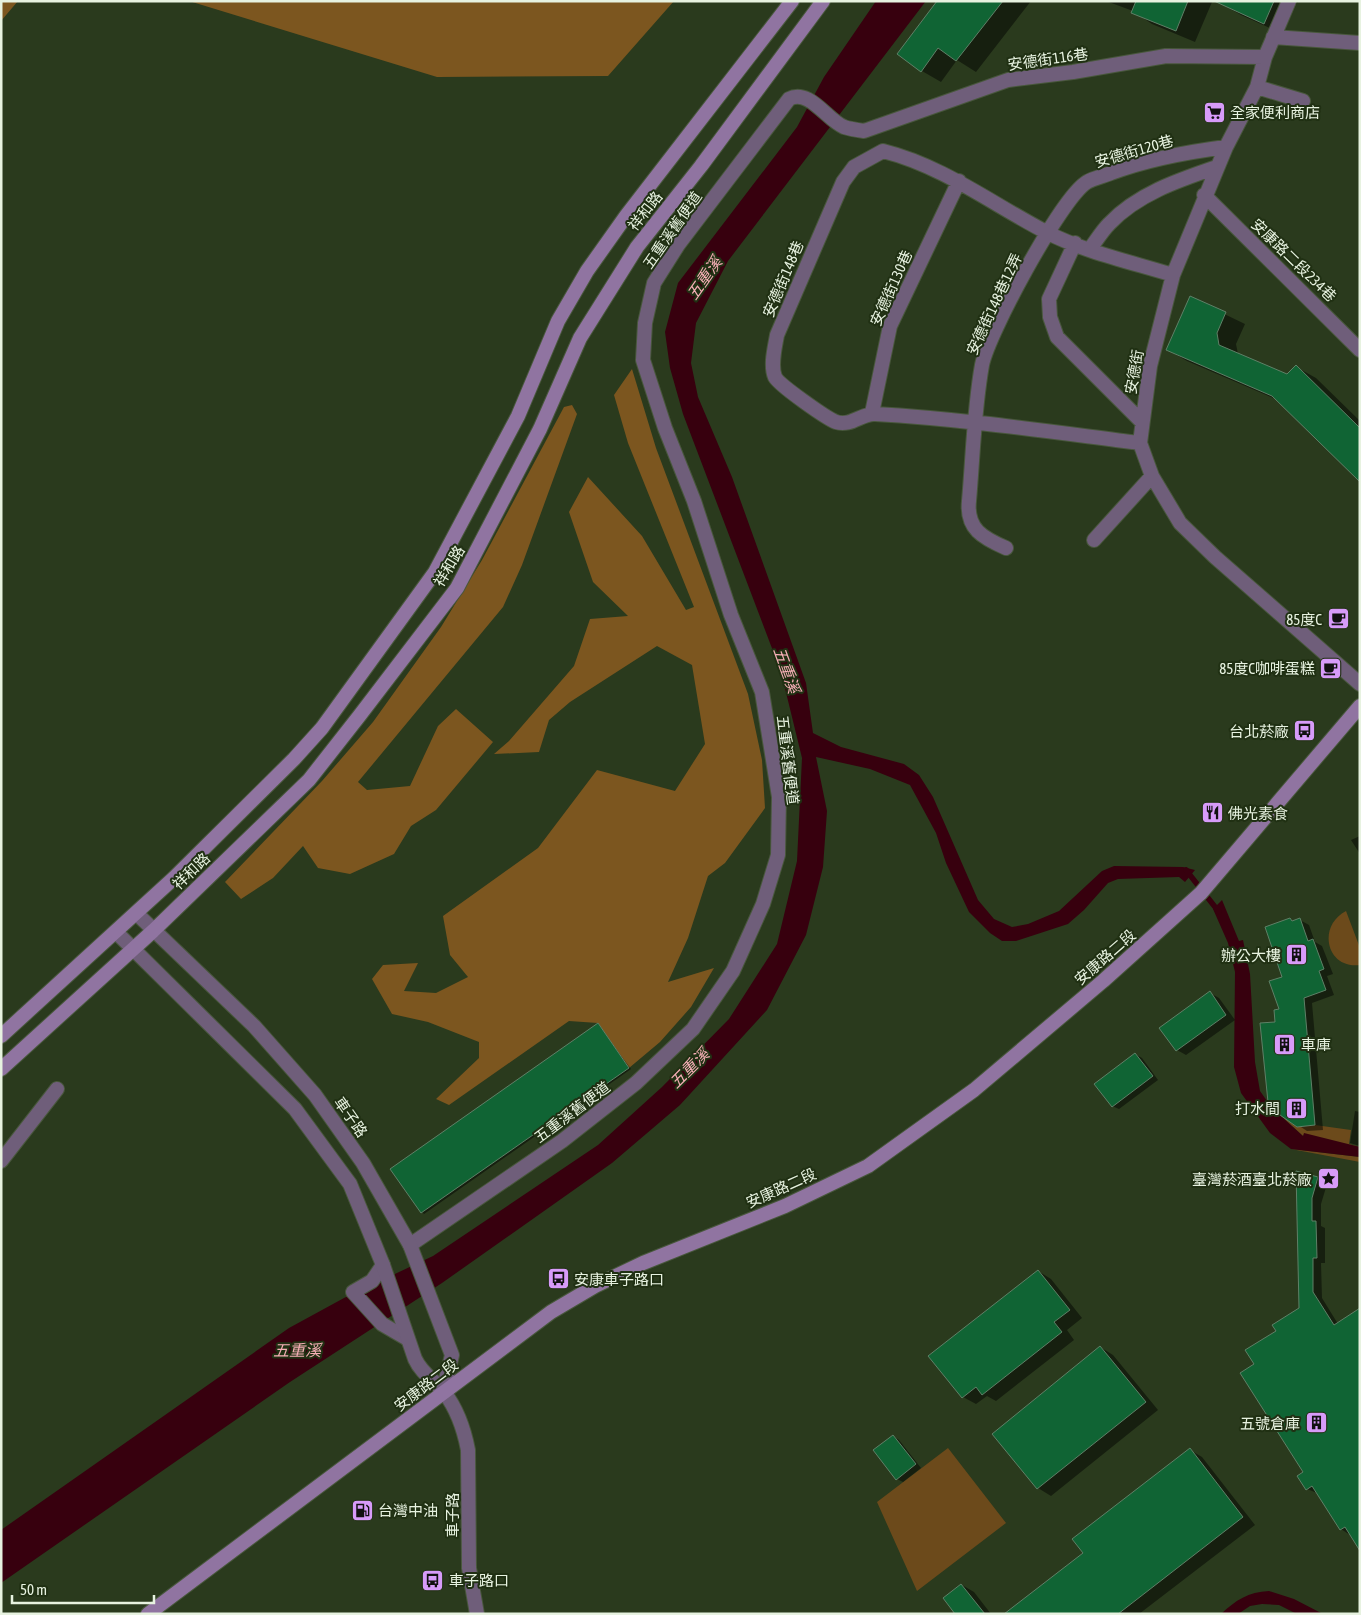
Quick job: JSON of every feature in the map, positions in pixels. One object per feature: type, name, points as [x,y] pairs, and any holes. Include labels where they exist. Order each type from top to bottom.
[{"type":"main road","name":"祥和路","points":[[1,1036],[136,913],[287,766],[322,728],[435,572],[518,416],[558,320],[587,271],[626,216],[792,1]]},
{"type":"main road","name":"祥和路","points":[[1,1070],[154,931],[309,780],[457,588],[505,499],[580,338],[637,247],[701,166],[823,1]]},
{"type":"main road","name":"安康路二段","points":[[148,1614],[551,1312],[595,1286],[643,1263],[785,1206],[868,1166],[974,1090],[1102,981],[1201,893],[1360,706]]},
{"type":"street","name":"安德街","points":[[1288,1],[1265,57],[1257,87],[1226,147],[1204,196],[1173,275],[1150,366],[1140,443],[1152,476],[1180,522],[1215,557],[1360,684]]},
{"type":"street","points":[[1273,37],[1360,43]]},
{"type":"street","name":"安德街116巷","points":[[843,126],[864,131],[1008,80],[1073,72],[1166,56],[1265,57]]},
{"type":"street","points":[[1257,87],[1303,101]]},
{"type":"street","name":"五重溪舊便道","points":[[410,1245],[562,1142],[636,1083],[693,1029],[733,971],[763,904],[778,854],[778,797],[762,692],[731,615],[694,502],[659,411],[643,360],[645,323],[654,283],[678,245],[789,99],[795,96],[805,98],[843,126]]},
{"type":"street","name":"安德街120巷","points":[[1048,233],[1073,194],[1087,182],[1124,168],[1181,153],[1226,147]]},
{"type":"street","name":"安德街148巷","points":[[1140,443],[976,422],[872,414],[855,422],[836,422],[783,387],[774,376],[774,354],[777,335],[843,182],[854,168],[883,151],[901,156],[959,182],[1048,233],[1090,249],[1173,275]]},
{"type":"street","points":[[1090,249],[1108,224],[1133,203],[1179,180],[1217,167]]},
{"type":"street","name":"安德街130巷","points":[[872,414],[890,326],[959,182]]},
{"type":"street","name":"安康路二段234巷","points":[[1204,196],[1360,350]]},
{"type":"street","name":"安德街148巷12弄","points":[[1006,548],[984,537],[976,530],[968,513],[982,364],[992,339],[1048,233]]},
{"type":"street","points":[[1075,243],[1049,299],[1050,317],[1057,337],[1142,422]]},
{"type":"street","points":[[1094,540],[1152,476]]},
{"type":"street","name":"車子路","points":[[136,913],[254,1026],[315,1095],[363,1163],[410,1245],[452,1355],[444,1392]]},
{"type":"street","name":"車子路","points":[[116,932],[295,1109],[350,1184],[383,1265],[406,1338],[420,1370],[444,1392],[464,1431],[468,1450],[469,1568],[477,1614]]},
{"type":"street","points":[[1,1161],[57,1089]]},
{"type":"street","points":[[383,1265],[372,1281],[354,1292],[382,1324],[406,1338]]},
{"type":"shaded area","points":[[1,1],[18,1],[1,21]]},
{"type":"shaded area","points":[[189,1],[674,1],[608,76],[437,77]]},
{"type":"shaded area","points":[[632,369],[656,448],[748,694],[762,760],[765,808],[725,863],[708,876],[688,938],[668,982],[714,968],[691,1007],[660,1042],[629,1068],[598,1023],[569,1021],[449,1105],[436,1099],[479,1058],[479,1042],[428,1022],[392,1014],[372,979],[383,965],[418,963],[404,991],[436,993],[468,977],[450,955],[443,916],[538,848],[597,770],[675,791],[705,744],[692,665],[657,646],[570,702],[549,720],[539,752],[494,754],[509,741],[574,666],[590,619],[628,616],[593,582],[569,512],[588,477],[642,536],[686,610],[694,607],[628,443],[614,395]]},
{"type":"shaded area","points":[[572,405],[577,414],[522,565],[503,607],[358,782],[367,790],[410,786],[438,726],[456,709],[493,742],[436,810],[411,826],[394,854],[350,874],[318,868],[303,846],[273,878],[241,899],[225,882],[322,781],[373,722],[441,627],[482,560],[564,407]]},
{"type":"shaded area","points":[[1346,911],[1360,948],[1360,965],[1348,964],[1339,960],[1333,954],[1329,945],[1331,926]]},
{"type":"shaded area","points":[[1280,1115],[1297,1127],[1315,1125],[1351,1130],[1349,1144],[1360,1147],[1303,1136]]},
{"type":"shaded area","points":[[1291,1149],[1360,1157],[1360,1162]]},
{"type":"shaded area","points":[[948,1448],[1006,1523],[917,1591],[877,1502]]},
{"type":"water","name":"五重溪","points":[[876,1],[926,1],[728,261],[696,323],[691,363],[698,397],[732,477],[806,683],[813,733],[841,747],[904,764],[919,775],[933,797],[978,900],[994,919],[1012,927],[1028,924],[1059,911],[1102,871],[1114,866],[1183,867],[1195,870],[1185,882],[1179,877],[1118,879],[1108,883],[1084,910],[1068,924],[1016,941],[1002,941],[990,933],[969,912],[946,863],[936,833],[910,785],[870,769],[816,757],[827,811],[823,867],[806,935],[767,1010],[680,1105],[612,1163],[442,1283],[290,1382],[1,1583],[1,1530],[289,1328],[344,1298],[433,1256],[598,1145],[662,1087],[729,1019],[777,944],[797,861],[802,758],[781,672],[683,414],[670,368],[665,332],[678,283],[797,127],[824,77]]},
{"type":"water","points":[[1222,900],[1239,941],[1243,940],[1250,974],[1255,1062],[1260,1091],[1272,1108],[1303,1136],[1304,1133],[1360,1147],[1360,1157],[1291,1149],[1270,1133],[1241,1093],[1234,1067],[1235,972],[1228,943],[1213,909]]},
{"type":"water","points":[[1269,1591],[1294,1599],[1323,1614],[1297,1614],[1279,1605],[1262,1604],[1250,1606],[1238,1614],[1221,1614],[1243,1598],[1255,1593]]},
{"type":"building","points":[[937,1],[1003,1],[956,61],[938,48],[921,72],[897,54]]},
{"type":"building","points":[[1136,1],[1188,1],[1176,31],[1131,13]]},
{"type":"building","points":[[1214,1],[1274,1],[1264,24]]},
{"type":"building","points":[[1190,296],[1226,312],[1217,333],[1219,345],[1287,374],[1296,365],[1360,428],[1360,482],[1272,396],[1166,350]]},
{"type":"building","points":[[1290,918],[1292,921],[1300,918],[1308,941],[1313,939],[1324,969],[1319,971],[1326,990],[1304,998],[1315,1125],[1297,1127],[1280,1115],[1279,1101],[1268,1102],[1260,1023],[1275,1022],[1274,1010],[1279,1009],[1269,981],[1282,977],[1265,927]]},
{"type":"building","points":[[1210,991],[1226,1015],[1176,1051],[1159,1028]]},
{"type":"building","points":[[598,1023],[629,1068],[421,1213],[390,1169]]},
{"type":"building","points":[[1135,1053],[1153,1076],[1112,1107],[1094,1084]]},
{"type":"building","name":"五號倉庫","points":[[1296,1171],[1318,1177],[1312,1198],[1312,1221],[1316,1221],[1317,1258],[1313,1258],[1313,1292],[1334,1325],[1360,1308],[1360,1551],[1345,1527],[1340,1530],[1312,1486],[1306,1490],[1297,1476],[1303,1472],[1240,1373],[1254,1364],[1245,1350],[1276,1331],[1272,1325],[1299,1308]]},
{"type":"building","points":[[1038,1270],[1070,1310],[1054,1322],[1062,1332],[982,1395],[976,1387],[962,1398],[928,1356]]},
{"type":"building","points":[[1100,1346],[1146,1402],[1037,1489],[992,1434]]},
{"type":"building","points":[[893,1435],[916,1464],[896,1480],[873,1450]]},
{"type":"building","points":[[1190,1448],[1243,1517],[1118,1614],[1004,1614],[1083,1553],[1072,1539]]},
{"type":"building","points":[[961,1584],[985,1614],[955,1614],[943,1598]]},
{"type":"waterway","points":[[1186,870],[1219,912]]},
{"type":"place","name":"全家便利商店","points":[[1214,112]]},
{"type":"place","name":"85度C","points":[[1338,619]]},
{"type":"place","name":"85度C咖啡蛋糕","points":[[1331,668]]},
{"type":"place","name":"台北菸廠","points":[[1305,731]]},
{"type":"place","name":"佛光素食","points":[[1212,813]]},
{"type":"place","name":"辦公大樓","points":[[1297,955]]},
{"type":"place","name":"車庫","points":[[1285,1044]]},
{"type":"place","name":"打水間","points":[[1296,1108]]},
{"type":"place","name":"臺灣菸酒臺北菸廠","points":[[1328,1179]]},
{"type":"place","name":"安康車子路口","points":[[558,1279]]},
{"type":"place","name":"五號倉庫","points":[[1316,1423]]},
{"type":"place","name":"台灣中油","points":[[362,1510]]},
{"type":"place","name":"車子路口","points":[[433,1580]]}]
